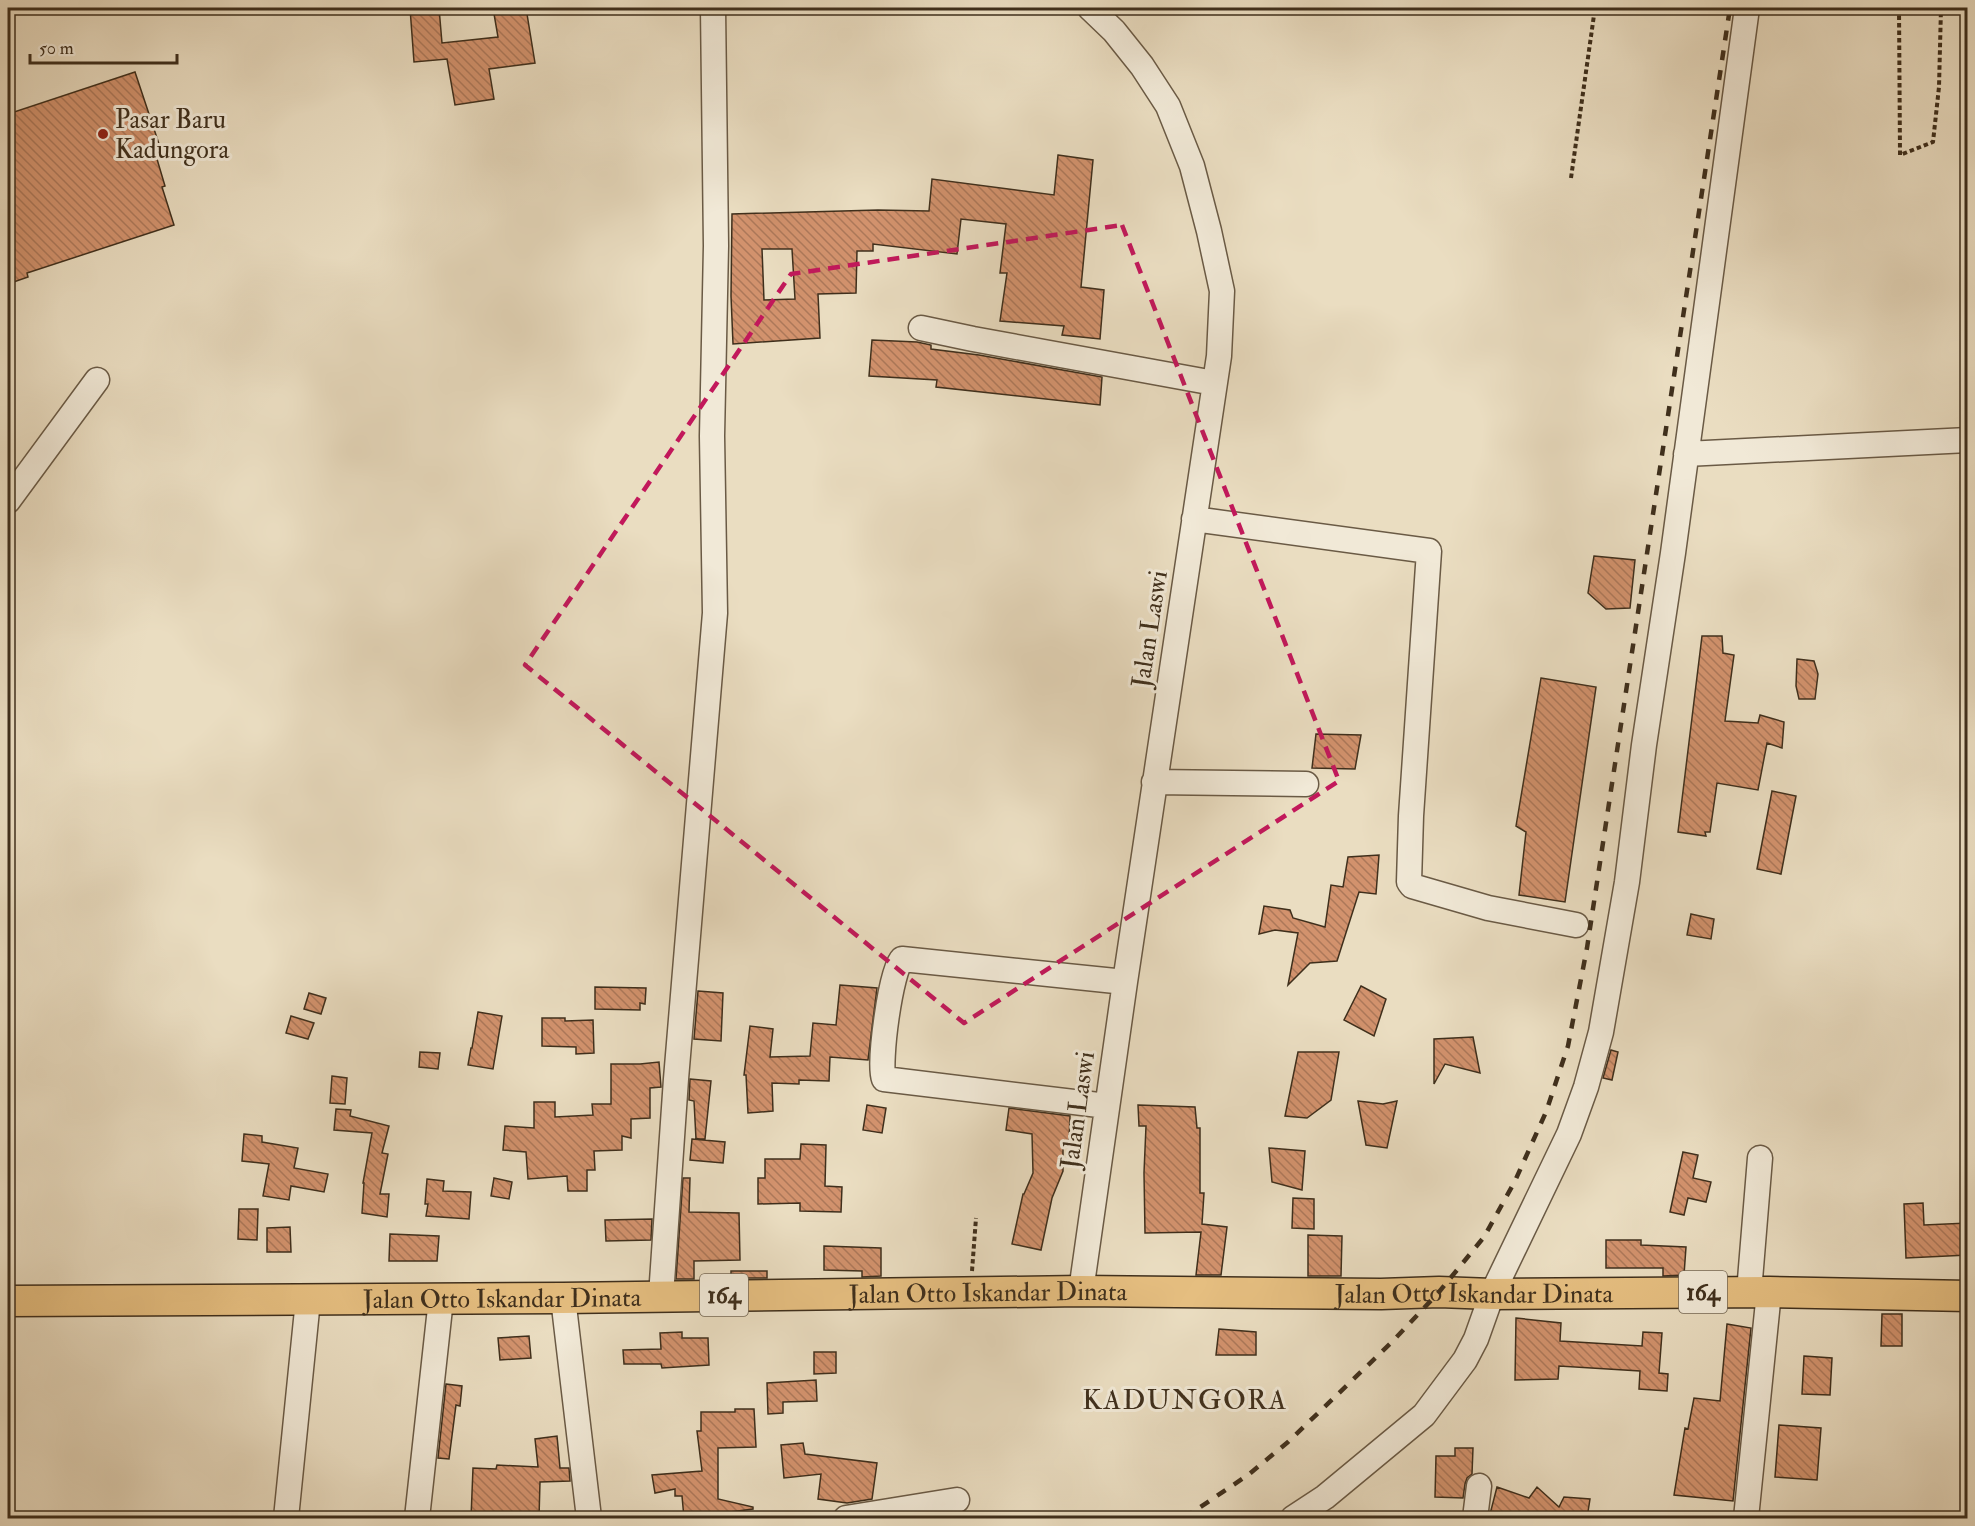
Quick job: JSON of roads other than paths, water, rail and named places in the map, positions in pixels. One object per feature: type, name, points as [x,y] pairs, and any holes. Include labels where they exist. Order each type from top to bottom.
[{"type":"main road","name":"Jalan Otto Iskandar Dinata","points":[[8,1301],[563,1298],[1081,1291],[1369,1294],[1759,1292],[1968,1296]]},
{"type":"street","points":[[661,1296],[676,1079],[715,613],[712,436],[716,246],[713,8]]},
{"type":"street","name":"Jalan Laswi","points":[[1081,1291],[1154,782],[1219,357],[1222,291],[1192,166],[1168,106],[1142,66],[1114,31],[1090,8]]},
{"type":"street","points":[[1293,1518],[1326,1497],[1424,1415],[1465,1360],[1476,1339],[1492,1294],[1569,1134],[1586,1088],[1601,1032],[1627,882],[1747,8]]},
{"type":"street","points":[[921,327],[973,339],[1215,383]]},
{"type":"street","points":[[8,501],[97,380]]},
{"type":"street","points":[[1686,454],[1968,440]]},
{"type":"street","points":[[1194,519],[1430,551],[1411,816],[1409,882],[1412,886],[1488,908],[1576,925]]},
{"type":"street","points":[[1154,782],[1306,784]]},
{"type":"street","points":[[1107,1106],[884,1078],[881,1065],[884,1041],[893,981],[898,963],[902,959],[1125,982]]},
{"type":"street","points":[[1746,1518],[1759,1292],[1760,1158]]},
{"type":"street","points":[[563,1298],[589,1518]]},
{"type":"street","points":[[417,1518],[441,1299]]},
{"type":"street","points":[[286,1518],[308,1300]]},
{"type":"street","points":[[1475,1518],[1479,1486]]},
{"type":"street","points":[[846,1518],[957,1500]]},
{"type":"railway","points":[[1184,1518],[1248,1475],[1288,1442],[1392,1342],[1439,1292],[1484,1237],[1515,1181],[1546,1112],[1568,1046],[1587,948],[1730,8]]},
{"type":"place","name":"Pasar Baru Kadungora","points":[[103,134]]},
{"type":"district","name":"KADUNGORA","points":[[1185,1399]]}]
